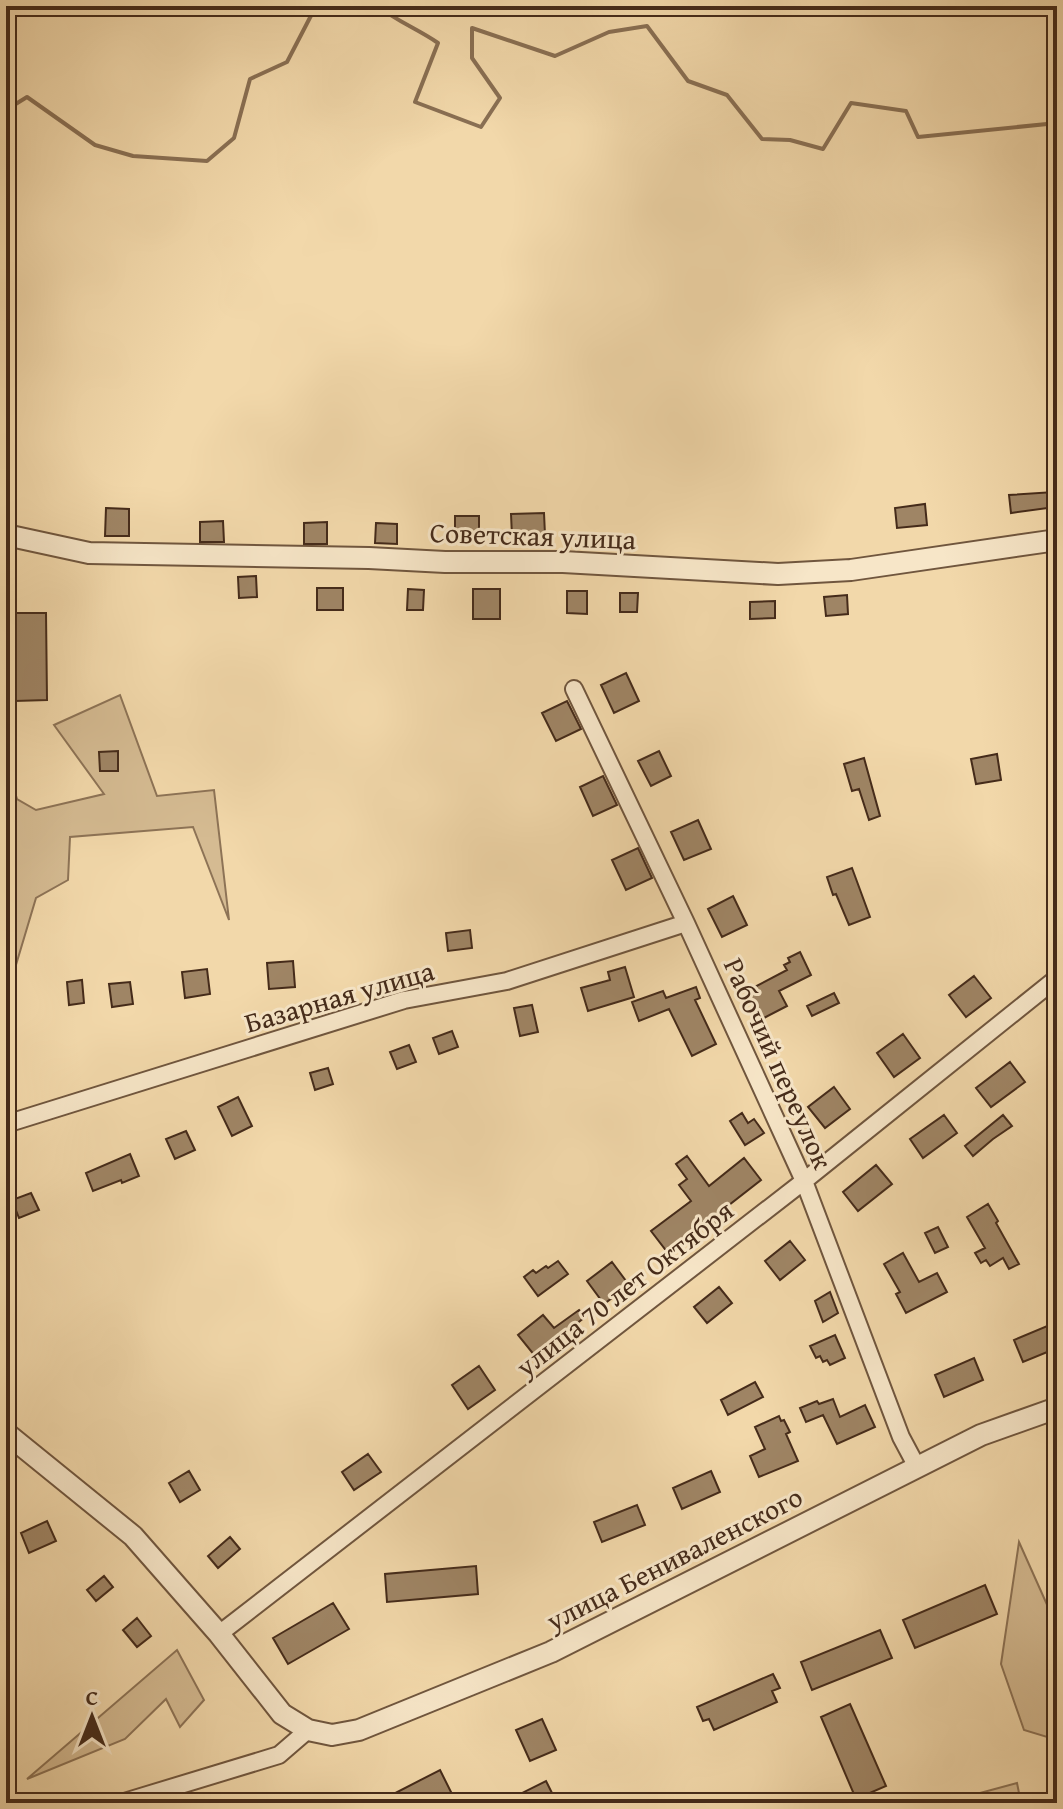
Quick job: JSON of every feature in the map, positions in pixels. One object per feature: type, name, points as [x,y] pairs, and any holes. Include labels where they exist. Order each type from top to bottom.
[{"type":"street","name":"Советская улица","points":[[6,535],[89,553],[563,562],[778,574],[851,570],[1057,540]]},
{"type":"street","name":"Рабочий переулок","points":[[574,689],[804,1181],[901,1437],[917,1467]]},
{"type":"street","name":"Базарная улица","points":[[6,1124],[404,1000],[507,981],[686,923]]},
{"type":"street","name":"улица 70 лет Октября","points":[[219,1634],[804,1181],[1057,978]]},
{"type":"street","name":"улица Бениваленского","points":[[308,1730],[332,1735],[359,1730],[551,1652],[981,1435],[1057,1408]]},
{"type":"street","points":[[6,1433],[133,1536],[219,1634],[282,1714],[308,1730],[279,1755],[121,1803]]},
{"type":"shaded area","points":[[120,695],[157,796],[214,790],[229,920],[193,827],[70,837],[68,880],[36,898],[10,985],[6,971],[6,762],[17,799],[36,810],[104,794],[54,725]]},
{"type":"shaded area","points":[[1019,1542],[1057,1627],[1057,1740],[1024,1730],[1001,1664]]},
{"type":"shaded area","points":[[177,1650],[204,1700],[180,1727],[166,1699],[125,1739],[27,1779]]},
{"type":"shaded area","points":[[1017,1783],[1021,1803],[943,1803]]},
{"type":"building","points":[[1054,492],[1055,507],[1011,513],[1009,495]]},
{"type":"building","points":[[925,504],[927,525],[897,528],[895,508]]},
{"type":"building","points":[[106,508],[129,509],[129,536],[105,536]]},
{"type":"building","points":[[544,513],[545,535],[512,536],[511,514]]},
{"type":"building","points":[[455,516],[479,516],[479,537],[455,538]]},
{"type":"building","points":[[223,521],[224,542],[200,542],[200,522]]},
{"type":"building","points":[[327,522],[327,544],[304,544],[304,523]]},
{"type":"building","points":[[376,523],[397,524],[397,544],[375,543]]},
{"type":"building","points":[[256,576],[257,597],[239,598],[238,577]]},
{"type":"building","points":[[317,588],[343,588],[343,610],[317,610]]},
{"type":"building","points":[[408,589],[424,590],[423,610],[407,610]]},
{"type":"building","points":[[473,589],[500,589],[500,619],[473,619]]},
{"type":"building","points":[[567,591],[587,591],[587,614],[567,613]]},
{"type":"building","points":[[620,593],[638,593],[637,612],[620,612]]},
{"type":"building","points":[[847,595],[848,614],[826,616],[824,597]]},
{"type":"building","points":[[775,601],[775,618],[750,619],[750,602]]},
{"type":"building","points":[[13,613],[46,613],[47,700],[15,701]]},
{"type":"building","points":[[626,673],[639,701],[614,713],[601,685]]},
{"type":"building","points":[[567,701],[581,729],[556,741],[542,713]]},
{"type":"building","points":[[118,751],[118,771],[100,771],[99,752]]},
{"type":"building","points":[[659,751],[671,776],[651,786],[638,761]]},
{"type":"building","points":[[997,754],[1001,780],[976,784],[971,759]]},
{"type":"building","points":[[864,758],[880,816],[869,820],[859,789],[852,791],[844,764]]},
{"type":"building","points":[[603,776],[617,805],[593,816],[580,787]]},
{"type":"building","points":[[698,820],[711,849],[684,860],[671,832]]},
{"type":"building","points":[[638,848],[652,878],[626,890],[612,860]]},
{"type":"building","points":[[852,868],[870,917],[849,925],[827,877]]},
{"type":"building","points":[[733,896],[747,925],[722,937],[708,909]]},
{"type":"building","points":[[470,930],[472,948],[448,951],[446,933]]},
{"type":"building","points":[[800,952],[811,975],[779,991],[787,1006],[762,1019],[747,991],[787,970],[784,965],[790,962],[788,958]]},
{"type":"building","points":[[293,961],[295,987],[269,989],[267,963]]},
{"type":"building","points":[[625,967],[634,997],[588,1011],[581,988],[610,980],[608,972]]},
{"type":"building","points":[[207,969],[210,994],[185,998],[182,972]]},
{"type":"building","points":[[974,976],[991,998],[966,1017],[949,995]]},
{"type":"building","points":[[82,980],[84,1003],[69,1005],[67,982]]},
{"type":"building","points":[[130,982],[133,1004],[112,1007],[109,984]]},
{"type":"building","points":[[696,987],[700,998],[695,1000],[716,1044],[692,1056],[669,1009],[639,1021],[632,1002],[663,991],[666,998]]},
{"type":"building","points":[[834,993],[839,1003],[812,1016],[807,1006]]},
{"type":"building","points":[[532,1005],[538,1032],[520,1036],[514,1008]]},
{"type":"building","points":[[452,1031],[458,1047],[439,1054],[433,1038]]},
{"type":"building","points":[[903,1034],[920,1058],[894,1077],[877,1053]]},
{"type":"building","points":[[409,1045],[416,1062],[397,1069],[390,1052]]},
{"type":"building","points":[[1010,1062],[1025,1082],[991,1107],[976,1088]]},
{"type":"building","points":[[328,1068],[333,1084],[315,1090],[310,1073]]},
{"type":"building","points":[[834,1087],[850,1109],[825,1128],[808,1107]]},
{"type":"building","points":[[238,1097],[252,1126],[232,1136],[218,1107]]},
{"type":"building","points":[[742,1113],[748,1123],[754,1119],[764,1133],[745,1145],[730,1121]]},
{"type":"building","points":[[944,1115],[957,1133],[923,1158],[910,1139]]},
{"type":"building","points":[[1003,1115],[1012,1126],[973,1156],[965,1146]]},
{"type":"building","points":[[186,1131],[195,1150],[175,1159],[166,1139]]},
{"type":"building","points":[[130,1154],[139,1176],[93,1191],[86,1173]]},
{"type":"building","points":[[687,1156],[709,1186],[744,1158],[761,1180],[724,1209],[731,1217],[714,1229],[709,1222],[668,1253],[651,1231],[691,1201],[679,1185],[687,1179],[676,1164]]},
{"type":"building","points":[[876,1165],[892,1184],[858,1211],[843,1192]]},
{"type":"building","points":[[31,1193],[39,1210],[19,1218],[12,1200]]},
{"type":"building","points":[[988,1204],[1019,1264],[1009,1269],[1003,1258],[990,1266],[986,1260],[981,1263],[975,1253],[985,1248],[967,1217]]},
{"type":"building","points":[[938,1227],[948,1247],[935,1253],[925,1233]]},
{"type":"building","points":[[790,1241],[805,1260],[780,1280],[765,1261]]},
{"type":"building","points":[[903,1253],[919,1282],[937,1273],[947,1292],[906,1313],[896,1294],[900,1292],[884,1264]]},
{"type":"building","points":[[558,1261],[568,1274],[538,1296],[524,1277],[533,1270],[536,1273]]},
{"type":"building","points":[[612,1262],[629,1285],[604,1304],[587,1281]]},
{"type":"building","points":[[719,1287],[732,1303],[707,1323],[694,1307]]},
{"type":"building","points":[[830,1292],[838,1313],[823,1322],[815,1301]]},
{"type":"building","points":[[579,1310],[585,1317],[535,1356],[518,1335],[543,1315],[554,1328]]},
{"type":"building","points":[[1052,1324],[1057,1335],[1057,1348],[1023,1362],[1014,1340]]},
{"type":"building","points":[[835,1335],[845,1358],[830,1365],[827,1360],[823,1362],[820,1356],[816,1358],[810,1346]]},
{"type":"building","points":[[974,1358],[983,1380],[944,1397],[935,1375]]},
{"type":"building","points":[[479,1366],[495,1390],[468,1409],[452,1385]]},
{"type":"building","points":[[755,1382],[763,1397],[728,1415],[721,1400]]},
{"type":"building","points":[[833,1399],[840,1417],[865,1405],[875,1427],[837,1444],[823,1415],[806,1422],[800,1408]]},
{"type":"building","points":[[779,1416],[790,1432],[786,1434],[798,1461],[759,1477],[750,1456],[765,1449],[755,1427]]},
{"type":"building","points":[[368,1454],[381,1472],[354,1490],[342,1472]]},
{"type":"building","points":[[189,1471],[200,1490],[180,1502],[169,1483]]},
{"type":"building","points":[[711,1471],[720,1492],[682,1509],[673,1488]]},
{"type":"building","points":[[637,1505],[645,1525],[602,1542],[594,1522]]},
{"type":"building","points":[[47,1521],[56,1541],[29,1553],[21,1533]]},
{"type":"building","points":[[230,1537],[240,1549],[218,1568],[208,1556]]},
{"type":"building","points":[[476,1566],[478,1594],[387,1602],[385,1574]]},
{"type":"building","points":[[104,1576],[113,1587],[96,1601],[87,1590]]},
{"type":"building","points":[[985,1585],[997,1614],[915,1648],[903,1620]]},
{"type":"building","points":[[333,1603],[349,1629],[288,1664],[273,1638]]},
{"type":"building","points":[[137,1618],[151,1636],[137,1647],[123,1630]]},
{"type":"building","points":[[880,1630],[892,1658],[812,1690],[801,1662]]},
{"type":"building","points":[[773,1674],[780,1688],[772,1691],[777,1702],[714,1730],[709,1719],[703,1721],[697,1707]]},
{"type":"building","points":[[850,1704],[886,1786],[856,1799],[821,1717]]},
{"type":"building","points":[[542,1719],[556,1750],[530,1761],[516,1730]]},
{"type":"building","points":[[440,1770],[454,1798],[444,1803],[376,1803]]},
{"type":"building","points":[[546,1781],[557,1803],[502,1803]]},
{"type":"waterway","points":[[6,110],[27,97],[95,145],[133,156],[207,161],[234,138],[250,79],[287,62],[316,6]]},
{"type":"waterway","points":[[378,6],[438,43],[415,102],[481,127],[500,98],[472,58],[472,28],[555,56],[609,32],[647,26],[688,81],[727,95],[762,139],[790,140],[823,149],[851,103],[906,111],[918,137],[1057,123]]}]
